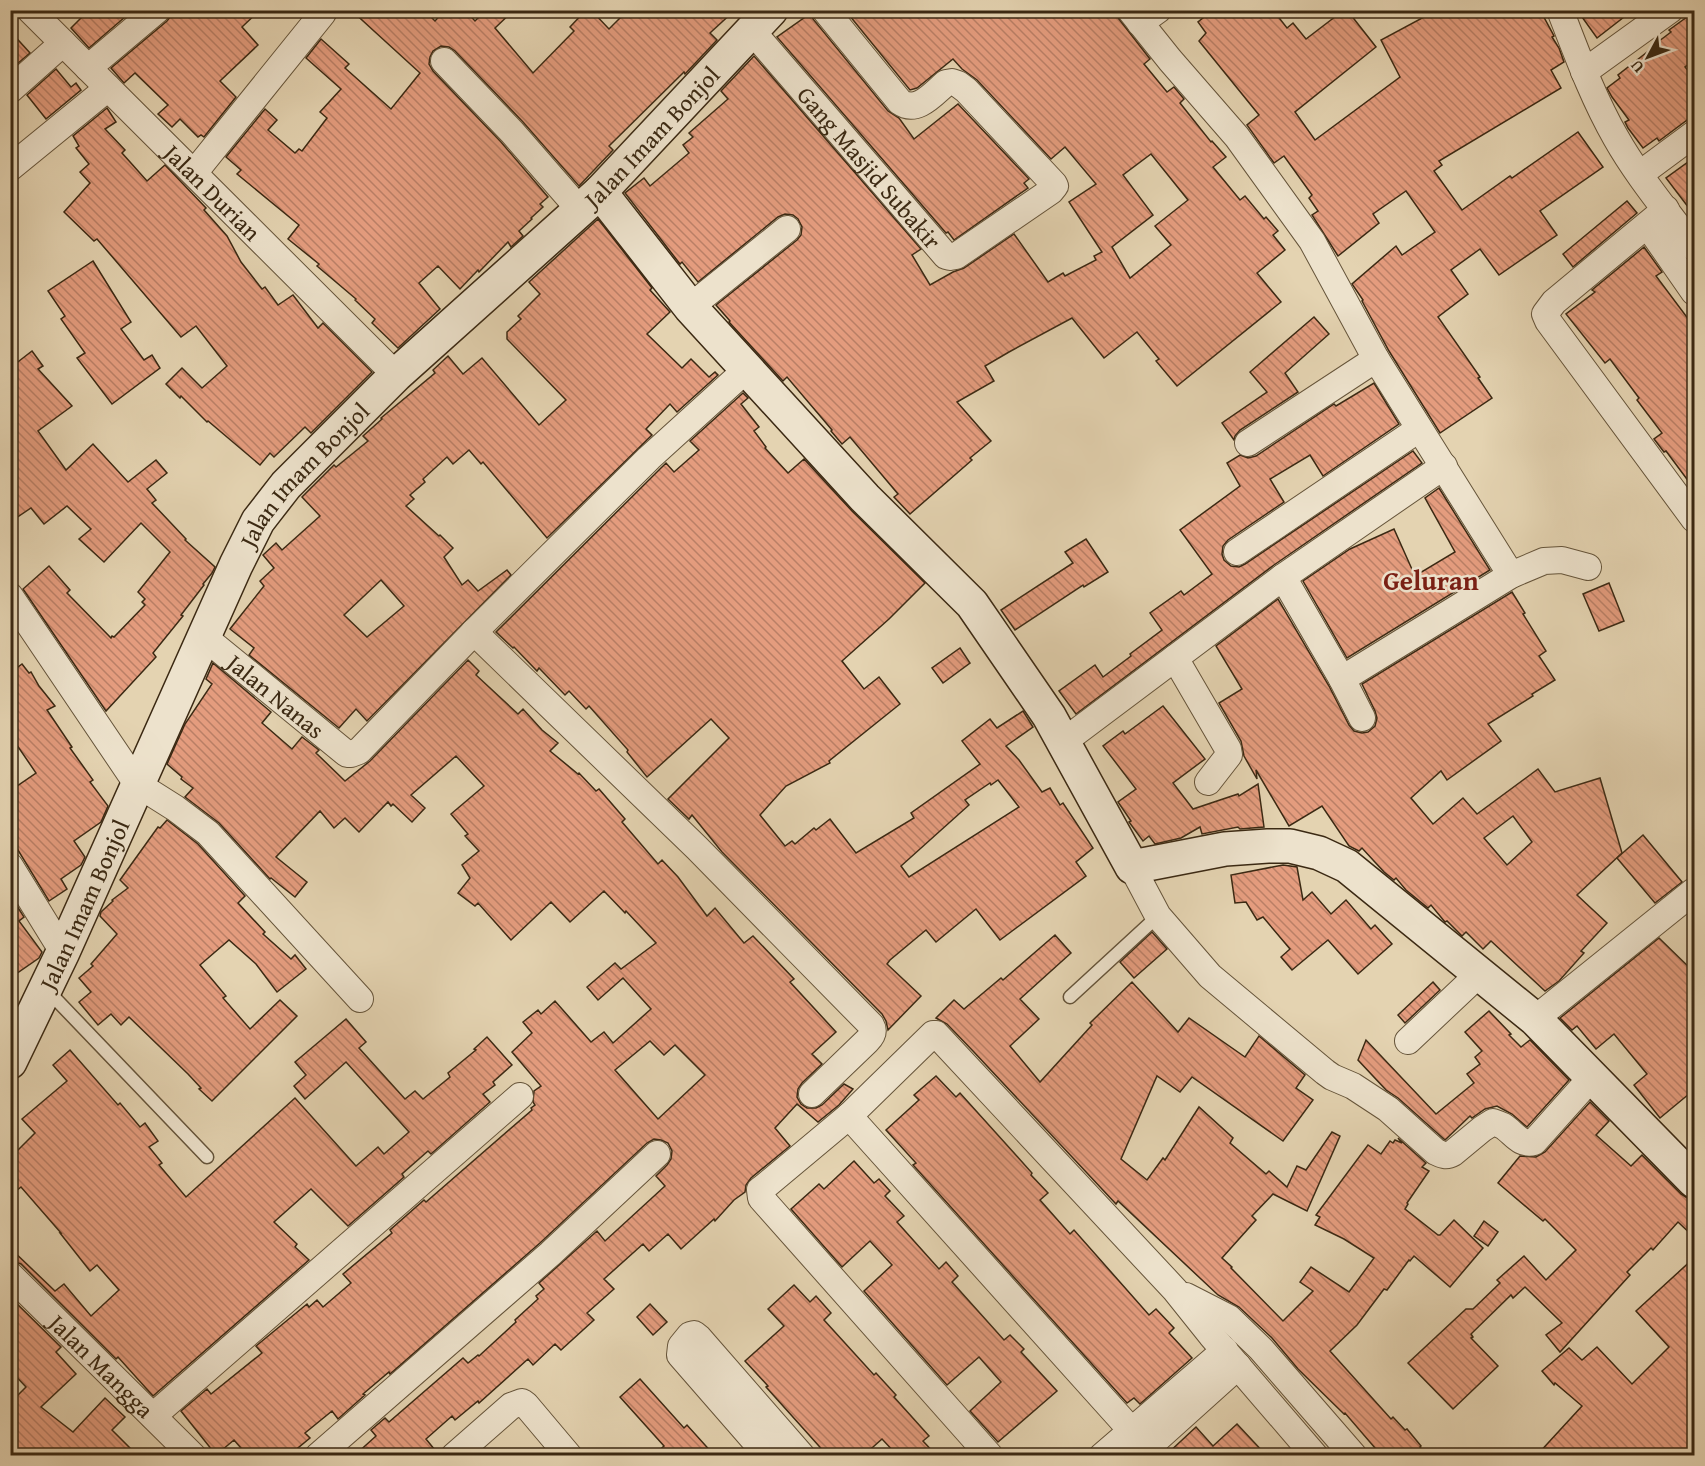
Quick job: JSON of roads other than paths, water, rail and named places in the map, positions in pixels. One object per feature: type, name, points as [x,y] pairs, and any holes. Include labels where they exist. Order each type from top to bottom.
[{"type":"street","name":"Jalan Durian","points":[[30,10],[396,375]]},
{"type":"street","points":[[88,68],[157,10]]},
{"type":"street","name":"Gang Masjid Subakir","points":[[762,21],[946,256],[956,256],[1055,186],[974,97],[958,84],[946,83],[918,106],[910,107],[900,102],[825,10]]},
{"type":"street","points":[[1560,10],[1601,110],[1640,174],[1657,217],[1695,292]]},
{"type":"street","points":[[1584,72],[1670,10]]},
{"type":"street","points":[[194,173],[323,13]]},
{"type":"street","points":[[1143,15],[1170,60],[1237,137],[1312,241],[1376,359],[1511,575]]},
{"type":"street","name":"Jalan Imam Bonjol","points":[[10,1062],[63,952],[236,565],[258,521],[286,485],[396,375],[590,201],[762,21]]},
{"type":"street","points":[[10,90],[63,43]]},
{"type":"street","points":[[444,61],[512,132],[590,201],[866,498],[972,604],[1049,716],[1158,916],[1210,976],[1325,1072],[1353,1086],[1388,1109],[1436,1152],[1443,1155],[1448,1156],[1453,1153],[1493,1122],[1503,1126],[1521,1142],[1530,1144],[1534,1142],[1593,1077]]},
{"type":"street","points":[[10,168],[108,88]]},
{"type":"street","points":[[1640,174],[1695,134]]},
{"type":"street","points":[[1657,217],[1695,248]]},
{"type":"street","points":[[1657,217],[1554,302],[1545,314],[1695,519]]},
{"type":"street","points":[[690,307],[787,229]]},
{"type":"street","points":[[1248,443],[1376,359]]},
{"type":"street","points":[[747,369],[649,458],[474,632],[697,848],[871,1025],[873,1034],[812,1094]]},
{"type":"street","points":[[1237,552],[1419,429]]},
{"type":"street","points":[[1063,741],[1283,577],[1444,466]]},
{"type":"street","points":[[1342,680],[1511,575],[1544,561],[1562,560],[1588,567]]},
{"type":"street","points":[[1283,577],[1362,717]]},
{"type":"street","points":[[10,596],[137,784],[175,808],[208,833],[360,999]]},
{"type":"street","name":"Jalan Nanas","points":[[204,637],[347,754],[351,754],[359,751],[474,632]]},
{"type":"street","points":[[1175,658],[1228,749],[1229,755],[1208,782]]},
{"type":"street","points":[[1132,867],[1224,849],[1268,846],[1290,846],[1319,853],[1347,866],[1535,1019],[1695,1181]]},
{"type":"street","points":[[10,866],[63,952]]},
{"type":"street","points":[[1535,1019],[1695,891]]},
{"type":"street","points":[[1408,1041],[1479,974]]},
{"type":"street","points":[[990,1455],[761,1198],[760,1190],[849,1116],[931,1034],[934,1034],[1226,1342],[1315,1455]]},
{"type":"street","points":[[153,1416],[520,1096]]},
{"type":"street","points":[[849,1116],[1139,1448]]},
{"type":"street","points":[[318,1455],[550,1254],[657,1154]]},
{"type":"street","name":"Jalan Mangga","points":[[10,1275],[193,1455]]},
{"type":"street","points":[[768,1455],[680,1355],[681,1346],[690,1335],[694,1334],[699,1338],[802,1455]]},
{"type":"street","points":[[1102,1455],[1139,1448],[1226,1342]]},
{"type":"street","points":[[1226,1342],[1261,1349],[1354,1455]]},
{"type":"street","points":[[454,1455],[511,1406],[522,1402],[569,1455]]},
{"type":"lane","points":[[1070,997],[1158,916]]},
{"type":"lane","points":[[46,989],[207,1157]]},
{"type":"district","name":"Geluran","points":[[1431,580]]}]
